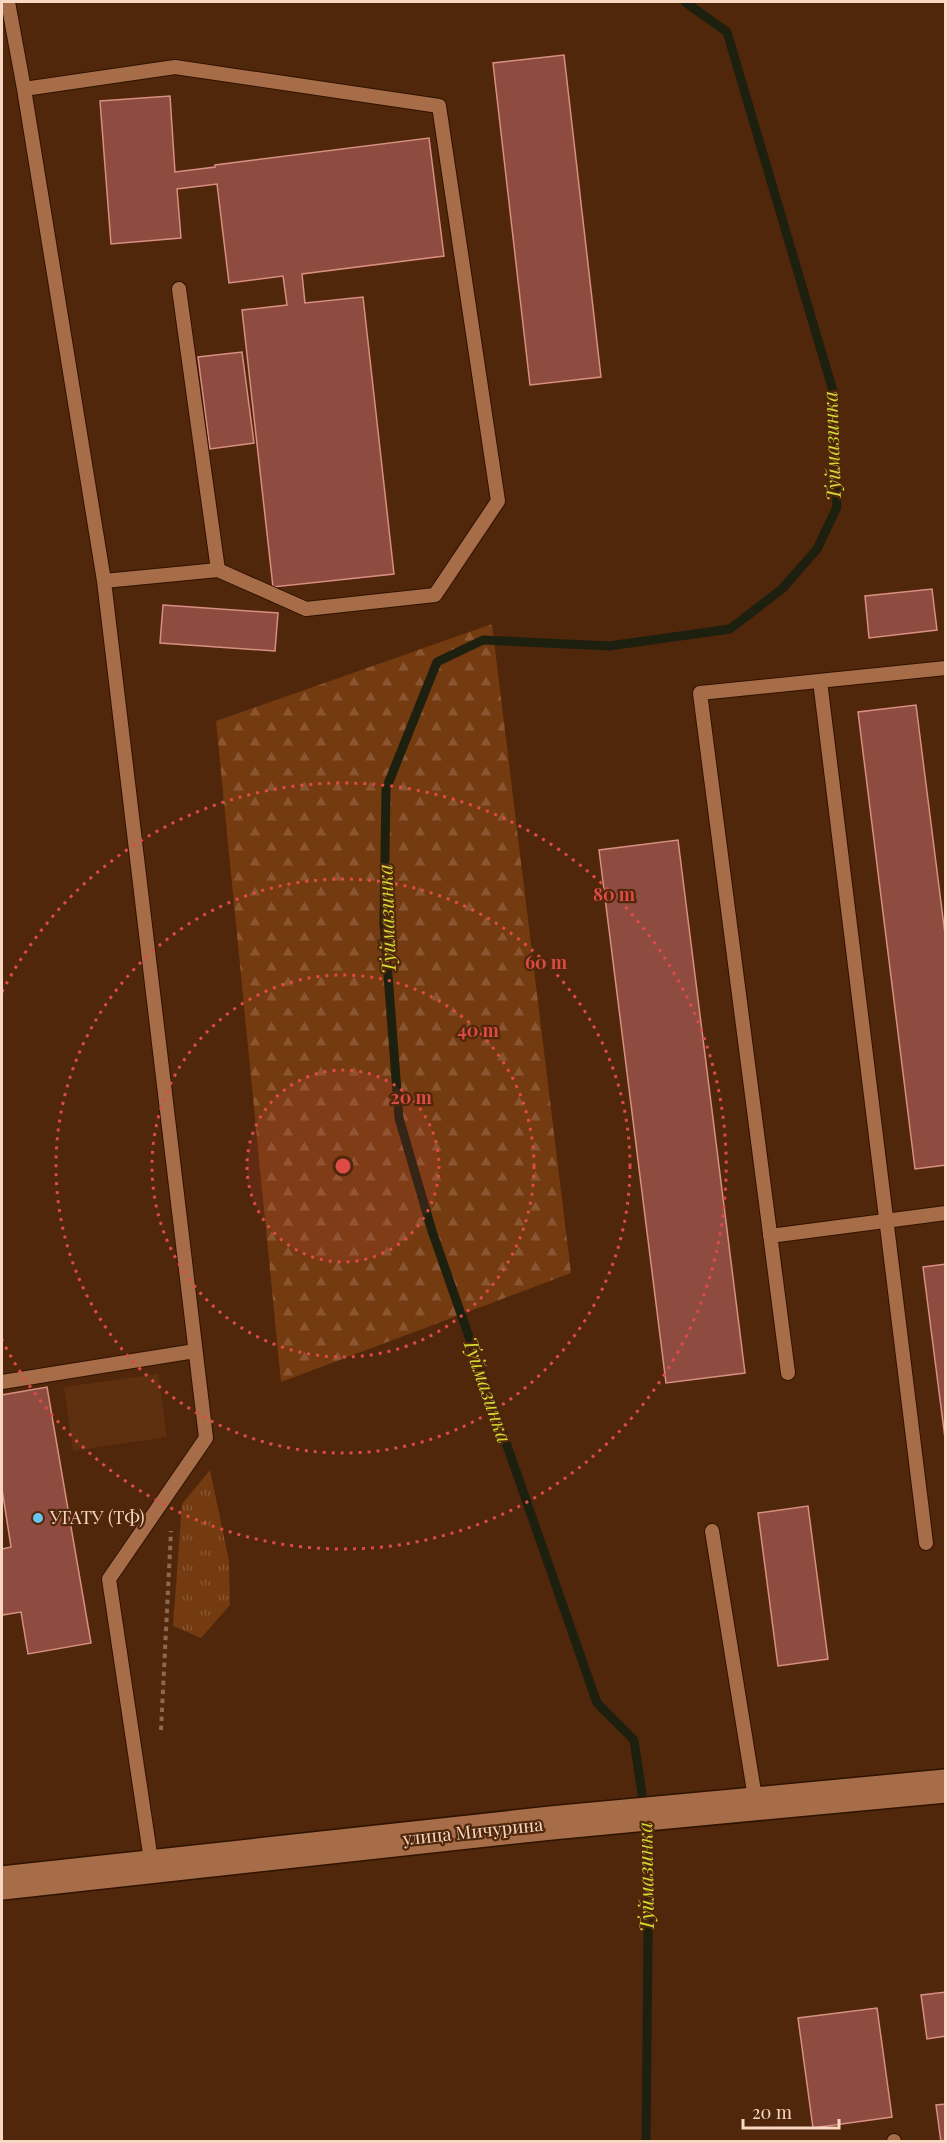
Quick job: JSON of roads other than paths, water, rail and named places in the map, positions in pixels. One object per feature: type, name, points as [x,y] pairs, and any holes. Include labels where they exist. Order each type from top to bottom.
[{"type":"street","name":"улица Мичурина","points":[[2,1883],[539,1825],[945,1786]]},
{"type":"lane","points":[[8,2],[104,581],[206,1438],[109,1579],[152,1867]]},
{"type":"lane","points":[[24,89],[175,67],[439,106],[498,501],[435,595],[306,609],[218,570],[104,581]]},
{"type":"lane","points":[[179,289],[218,570]]},
{"type":"lane","points":[[788,1373],[699,693],[945,668]]},
{"type":"lane","points":[[820,681],[926,1543]]},
{"type":"lane","points":[[770,1236],[945,1213]]},
{"type":"lane","points":[[2,1382],[195,1351]]},
{"type":"lane","points":[[712,1530],[756,1804]]},
{"type":"waterway","name":"Туймазинка","points":[[646,2142],[649,1841],[634,1740],[597,1703],[432,1231],[399,1118],[384,923],[386,789],[437,662],[483,640],[609,646],[730,629],[783,588],[817,549],[837,507],[833,391],[727,32],[685,2]]},
{"type":"place","name":"УГАТУ (ТФ)","points":[[38,1518]]}]
